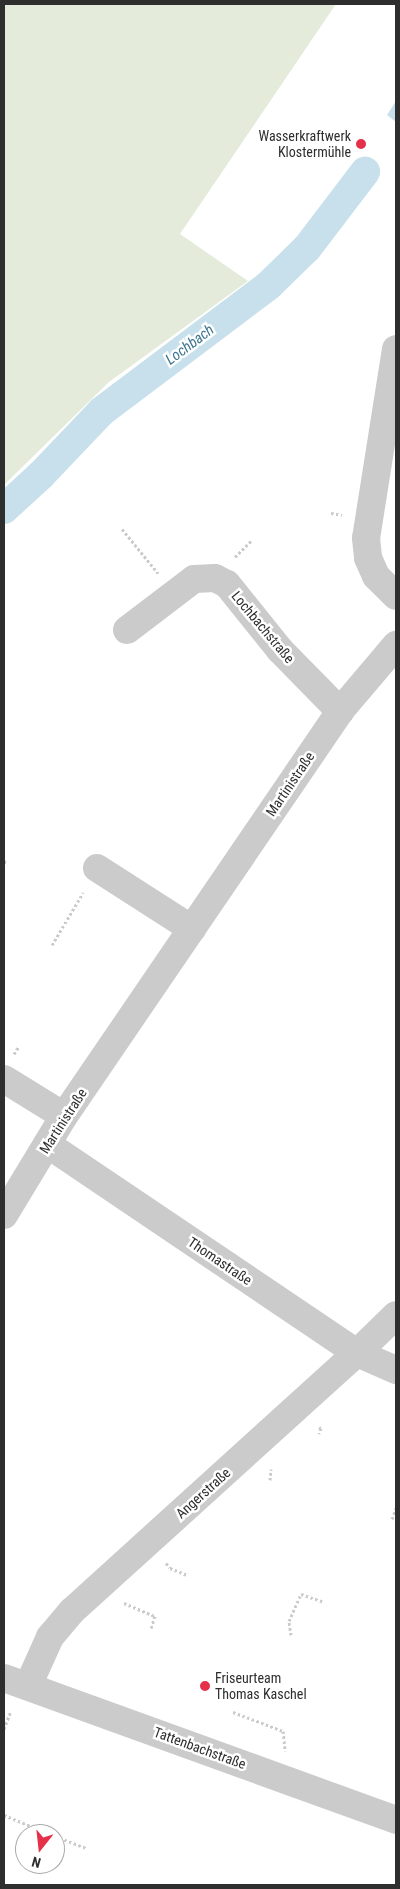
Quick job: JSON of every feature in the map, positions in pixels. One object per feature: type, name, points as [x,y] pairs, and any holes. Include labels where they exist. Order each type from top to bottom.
[{"type":"street","points":[[396,350],[366,538],[368,558],[376,576],[396,596]]},
{"type":"street","name":"Lochbachstraße","points":[[127,630],[194,579],[215,578],[227,584],[280,650],[340,711]]},
{"type":"street","name":"Martinistraße","points":[[4,1215],[64,1116],[340,711],[396,645]]},
{"type":"street","points":[[97,868],[192,929]]},
{"type":"street","points":[[4,1079],[64,1116]]},
{"type":"street","name":"Thomastraße","points":[[48,1144],[357,1353],[396,1370]]},
{"type":"street","name":"Angerstraße","points":[[16,1682],[72,1611],[357,1353],[396,1315]]},
{"type":"street","name":"Tattenbachstraße","points":[[16,1682],[396,1820]]},
{"type":"path","points":[[122,529],[174,593]]},
{"type":"path","points":[[4,861],[8,864]]},
{"type":"path","points":[[52,945],[97,868]]},
{"type":"path","points":[[392,1519],[396,1508]]},
{"type":"path","points":[[103,1583],[125,1604],[155,1616],[151,1628]]},
{"type":"path","points":[[291,1635],[289,1621],[301,1594],[324,1602]]},
{"type":"path","points":[[233,1712],[283,1731],[289,1781]]},
{"type":"path","points":[[4,1815],[26,1824]]},
{"type":"path","points":[[65,1840],[86,1848]]},
{"type":"green space","points":[[4,4],[336,4],[180,234],[248,281],[109,382],[4,485]]},
{"type":"water","points":[[396,101],[396,122],[387,115]]},
{"type":"waterway","name":"Lochbach","points":[[4,509],[41,475],[102,411],[268,286],[307,248],[365,172]]},
{"type":"place","name":"Wasserkraftwerk Klostermühle","points":[[361,144]]},
{"type":"place","name":"Friseurteam Thomas Kaschel","points":[[205,1686]]}]
